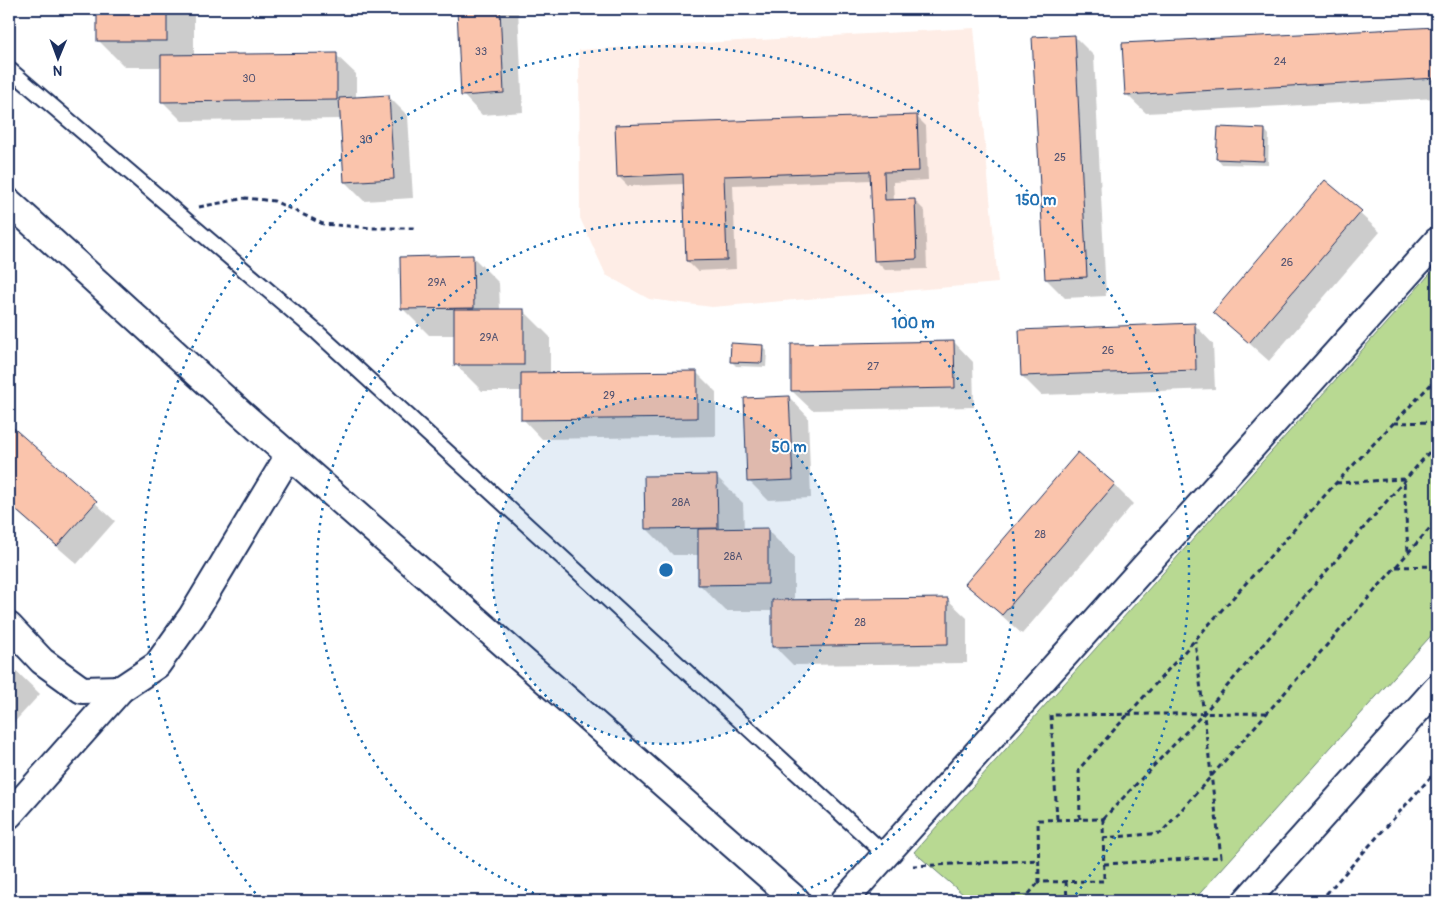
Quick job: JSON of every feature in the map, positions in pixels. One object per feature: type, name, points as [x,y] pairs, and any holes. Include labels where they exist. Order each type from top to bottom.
[{"type":"street","points":[[9,202],[289,455],[797,901]]},
{"type":"street","points":[[844,901],[1437,241]]},
{"type":"street","points":[[9,815],[121,689],[157,665],[192,616],[289,455]]},
{"type":"street","points":[[9,626],[42,661],[82,690],[121,689]]},
{"type":"street","points":[[1246,901],[1437,688]]},
{"type":"lane","points":[[9,68],[326,339],[886,855]]},
{"type":"path","points":[[176,212],[246,198],[274,201],[323,224],[372,228],[414,228]]},
{"type":"path","points":[[1080,819],[1080,768],[1336,483],[1437,378]]},
{"type":"path","points":[[1394,423],[1437,422]]},
{"type":"path","points":[[1023,901],[1039,882],[1038,820],[1103,818],[1204,713],[1437,443]]},
{"type":"path","points":[[1336,483],[1404,479]]},
{"type":"path","points":[[1404,479],[1408,552]]},
{"type":"path","points":[[1103,838],[1161,833],[1437,520]]},
{"type":"path","points":[[1395,567],[1437,566]]},
{"type":"path","points":[[1104,864],[1221,857],[1195,641]]},
{"type":"path","points":[[1057,819],[1051,715],[1266,713]]},
{"type":"path","points":[[1320,901],[1437,770]]},
{"type":"path","points":[[1039,882],[1104,880],[1103,818]]},
{"type":"path","points":[[913,866],[1039,860]]},
{"type":"path","points":[[1066,881],[1067,901]]},
{"type":"shaded area","points":[[974,28],[998,283],[712,307],[649,299],[606,275],[580,218],[579,50]]},
{"type":"green space","points":[[1437,266],[1437,629],[1193,901],[971,901],[914,852]]},
{"type":"building","points":[[97,9],[167,9],[167,41],[97,41]]},
{"type":"building","points":[[457,9],[500,9],[504,93],[461,96]]},
{"type":"building","points":[[1437,27],[1437,78],[1125,95],[1122,43]]},
{"type":"building","points":[[1075,35],[1087,277],[1045,279],[1032,37]]},
{"type":"building","points":[[337,53],[337,100],[161,102],[161,55]]},
{"type":"building","points":[[389,95],[394,179],[344,182],[339,98]]},
{"type":"building","points":[[917,115],[919,171],[884,172],[885,200],[915,199],[917,259],[874,261],[870,171],[724,176],[727,260],[686,261],[683,174],[617,177],[615,125]]},
{"type":"building","points":[[1218,127],[1265,129],[1264,161],[1216,159]]},
{"type":"building","points":[[1325,180],[1362,211],[1249,343],[1213,312]]},
{"type":"building","points":[[473,255],[474,308],[401,309],[400,257]]},
{"type":"building","points":[[454,309],[524,309],[524,365],[454,365]]},
{"type":"building","points":[[1195,323],[1196,370],[1021,376],[1019,330]]},
{"type":"building","points":[[954,341],[955,388],[791,391],[791,344]]},
{"type":"building","points":[[731,343],[763,345],[762,363],[730,362]]},
{"type":"building","points":[[697,371],[697,418],[521,420],[521,373]]},
{"type":"building","points":[[789,396],[793,480],[747,482],[744,398]]},
{"type":"building","points":[[9,424],[97,501],[57,546],[9,504]]},
{"type":"building","points":[[1078,452],[1115,484],[1002,615],[965,584]]},
{"type":"building","points":[[717,475],[718,528],[645,529],[644,476]]},
{"type":"building","points":[[768,528],[768,584],[698,585],[698,529]]},
{"type":"building","points":[[948,598],[948,644],[772,647],[772,600]]}]
